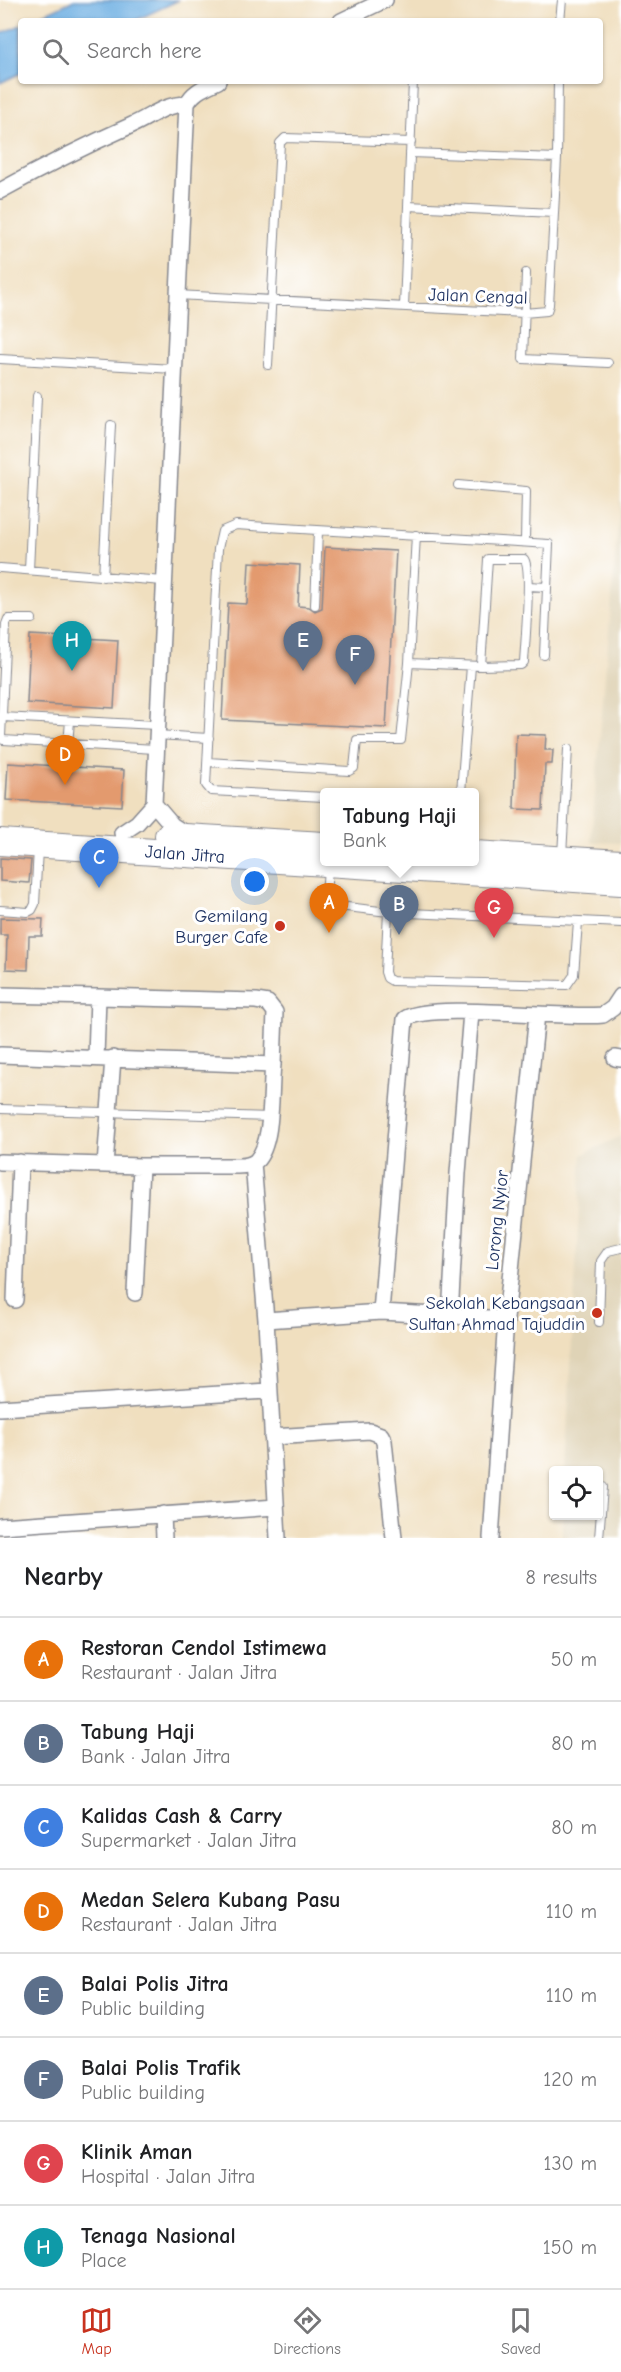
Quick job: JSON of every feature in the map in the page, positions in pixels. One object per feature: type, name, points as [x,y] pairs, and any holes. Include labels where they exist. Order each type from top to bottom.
[{"type":"highway","name":"Jalan Jitra","points":[[0,826],[192,837],[320,853]]},
{"type":"highway","name":"Jalan Jitra","points":[[0,842],[320,854]]},
{"type":"highway","points":[[479,854],[621,863]]},
{"type":"highway","name":"Jalan Jitra","points":[[452,866],[621,882]]},
{"type":"street","points":[[347,18],[385,0]]},
{"type":"street","points":[[122,833],[137,823],[153,804],[187,104],[190,96],[212,84]]},
{"type":"street","points":[[0,191],[51,162],[148,117],[166,106],[187,104]]},
{"type":"street","points":[[153,804],[172,825],[192,837]]},
{"type":"street","points":[[0,995],[268,1003],[275,1012],[270,1117],[264,1145],[260,1155],[253,1163],[238,1166],[141,1166],[0,1162]]},
{"type":"street","points":[[381,1312],[405,1019],[416,1014],[471,1012],[603,1016],[613,1008],[621,996]]},
{"type":"street","points":[[96,1057],[98,997]]},
{"type":"street","points":[[450,1316],[458,1173],[471,1012]]},
{"type":"street","name":"Lorong Nyior","points":[[491,1538],[506,1319],[537,1014]]},
{"type":"street","points":[[0,1055],[273,1065]]},
{"type":"street","points":[[105,1165],[113,1058]]},
{"type":"street","points":[[15,1300],[20,1162]]},
{"type":"street","points":[[253,1163],[266,1320],[268,1391],[278,1538]]},
{"type":"street","points":[[135,1293],[141,1166]]},
{"type":"street","points":[[266,1320],[381,1312],[506,1319]]},
{"type":"street","points":[[0,1408],[268,1391]]},
{"type":"street","points":[[272,1437],[370,1431],[381,1435],[384,1441],[394,1538]]},
{"type":"street","points":[[0,1526],[276,1507]]},
{"type":"street","points":[[163,1514],[164,1538]]},
{"type":"lane","points":[[560,18],[562,0]]},
{"type":"lane","points":[[404,307],[413,84]]},
{"type":"lane","name":"Jalan Cengal","points":[[177,295],[524,313],[547,311],[557,158],[558,84]]},
{"type":"lane","points":[[268,365],[280,143],[285,138],[411,142]]},
{"type":"lane","points":[[410,153],[557,158]]},
{"type":"lane","points":[[408,206],[554,213]]},
{"type":"lane","points":[[526,273],[523,359],[608,363]]},
{"type":"lane","points":[[0,359],[174,369]]},
{"type":"lane","points":[[29,570],[37,396]]},
{"type":"lane","points":[[103,577],[111,425]]},
{"type":"lane","points":[[458,485],[526,491],[525,541]]},
{"type":"lane","points":[[320,797],[211,791],[206,785],[218,549],[222,531],[236,525],[549,544],[544,655]]},
{"type":"lane","points":[[315,605],[318,531]]},
{"type":"lane","points":[[208,762],[352,770],[357,740],[401,740],[409,663],[416,535]]},
{"type":"lane","points":[[409,663],[471,666],[481,666],[518,666],[524,662],[527,560],[488,559],[481,666]]},
{"type":"lane","points":[[0,568],[163,581]]},
{"type":"lane","points":[[528,586],[547,587]]},
{"type":"lane","points":[[32,619],[12,618],[6,624],[1,737],[3,740],[68,744],[156,737],[209,738]]},
{"type":"lane","points":[[461,788],[471,666]]},
{"type":"lane","points":[[2,717],[70,721],[156,737]]},
{"type":"lane","points":[[68,744],[70,721]]},
{"type":"lane","points":[[562,860],[568,749]]},
{"type":"lane","points":[[0,910],[28,912],[34,908],[38,844]]},
{"type":"lane","points":[[326,866],[327,897],[331,903],[339,906],[388,912],[621,923]]},
{"type":"lane","points":[[388,912],[385,972],[387,978],[393,981],[567,985],[574,975],[578,922]]},
{"type":"lane","points":[[0,1109],[270,1117]]},
{"type":"lane","points":[[599,1322],[597,1316],[601,1261],[608,1251],[621,1248]]},
{"type":"lane","points":[[599,1538],[600,1520]]},
{"type":"shaded area","points":[[621,488],[621,843],[591,842]]},
{"type":"shaded area","name":"Sekolah Kebangsaan Sultan Ahmad Tajuddin","points":[[621,1136],[621,1538],[562,1538],[563,1520],[603,1520],[603,1466],[565,1466],[582,1155]]},
{"type":"water","points":[[74,0],[179,0],[140,18],[35,18]]},
{"type":"water","points":[[18,26],[18,74],[0,83],[0,34]]},
{"type":"building","points":[[325,547],[396,551],[386,728],[222,720],[228,603],[247,604],[249,562],[300,565],[298,606],[309,607],[315,611],[322,608]]},
{"type":"building","points":[[30,635],[118,640],[114,708],[27,703]]},
{"type":"building","points":[[516,734],[546,735],[545,750],[553,750],[552,764],[545,764],[543,810],[514,809]]},
{"type":"building","points":[[8,763],[124,770],[122,806],[6,800]]},
{"type":"building","points":[[0,858],[31,860],[29,883],[0,881]]},
{"type":"building","points":[[0,918],[43,919],[42,936],[29,936],[28,970],[6,969],[7,935],[0,935]]},
{"type":"place","name":"Tenaga Nasional","points":[[72,671]]},
{"type":"place","name":"Balai Polis Jitra","points":[[303,671]]},
{"type":"place","name":"Balai Polis Trafik","points":[[355,685]]},
{"type":"place","name":"Medan Selera Kubang Pasu","points":[[65,785]]},
{"type":"place","name":"Kalidas Cash & Carry","points":[[99,888]]},
{"type":"place","name":"Gemilang Burger Cafe","points":[[280,926]]},
{"type":"place","name":"Restoran Cendol Istimewa","points":[[329,933]]},
{"type":"place","name":"Tabung Haji","points":[[399,935]]},
{"type":"place","name":"Klinik Aman","points":[[494,938]]},
{"type":"place","name":"Sekolah Kebangsaan Sultan Ahmad Tajuddin","points":[[597,1313]]}]
